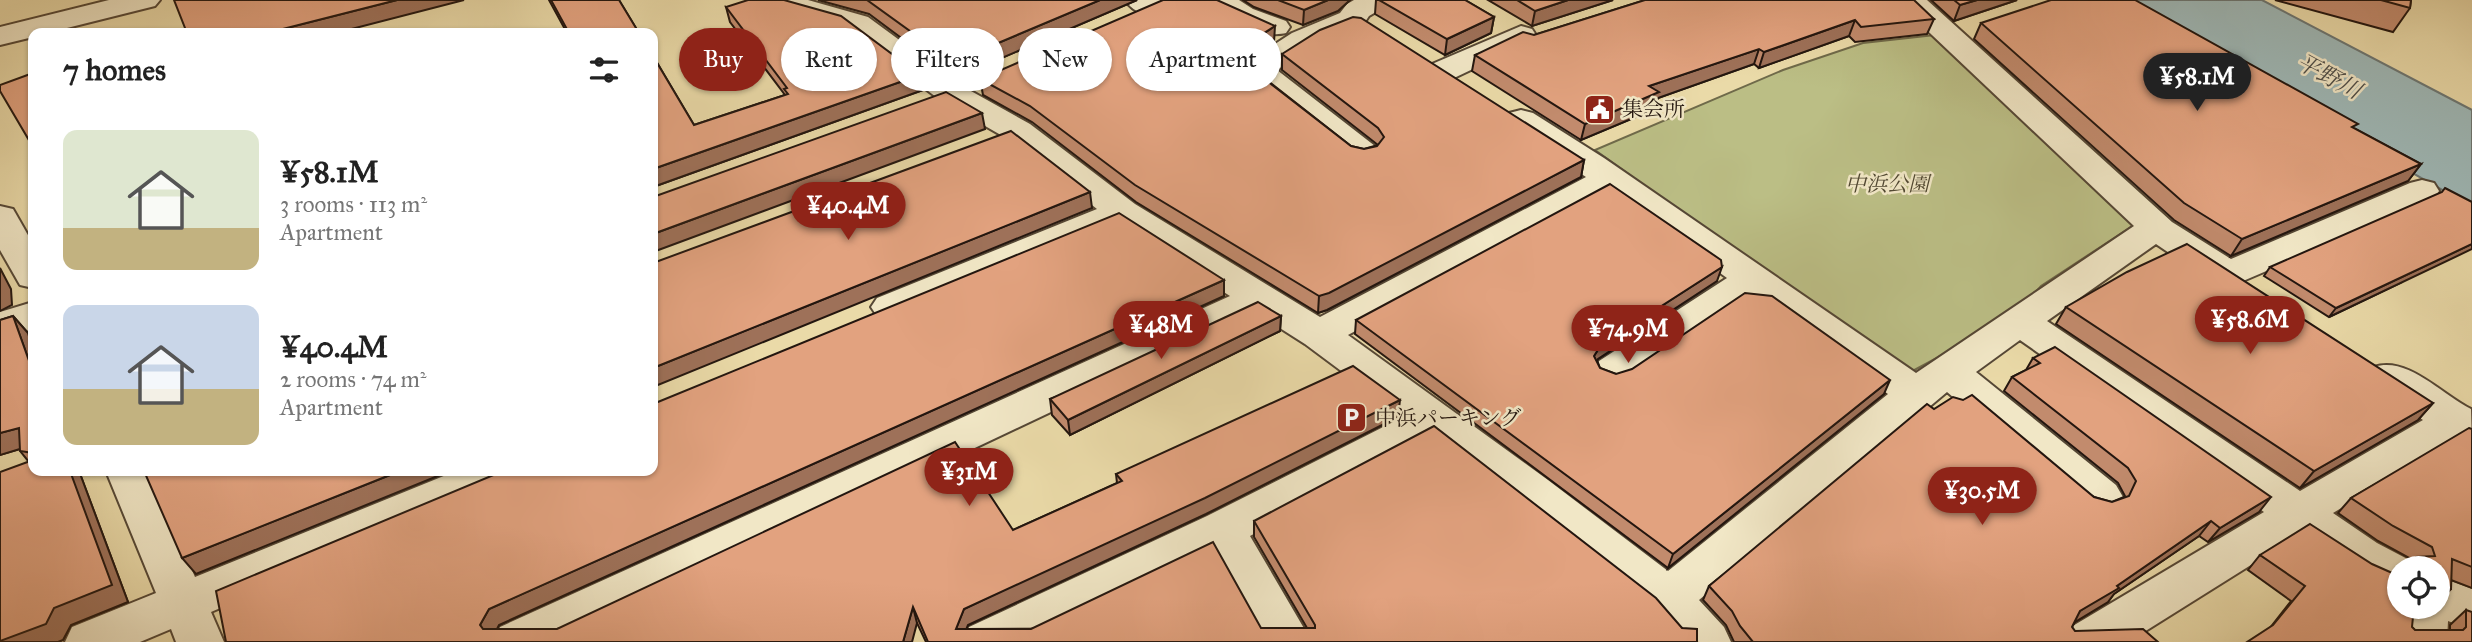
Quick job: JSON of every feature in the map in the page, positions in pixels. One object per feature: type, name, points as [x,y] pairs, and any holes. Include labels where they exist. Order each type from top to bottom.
[{"type":"street","points":[[32,28],[145,0]]},
{"type":"street","points":[[776,0],[857,23],[951,92],[1018,131],[1123,212],[1319,334],[1533,492],[1668,598],[1707,642]]},
{"type":"street","points":[[1219,0],[1244,15],[1303,39]]},
{"type":"street","points":[[1910,0],[1962,31],[2159,230],[2263,296]]},
{"type":"street","points":[[1114,23],[1154,2]]},
{"type":"street","points":[[1363,153],[1257,70],[1303,39],[1370,17]]},
{"type":"street","points":[[0,36],[28,29]]},
{"type":"street","points":[[1443,71],[1520,30]]},
{"type":"street","points":[[1413,51],[1610,178],[1753,278],[1932,382],[2101,497]]},
{"type":"street","points":[[912,106],[954,91]]},
{"type":"street","points":[[979,146],[1018,131]]},
{"type":"street","points":[[1319,334],[1610,178]]},
{"type":"street","points":[[2228,275],[2422,191]]},
{"type":"street","points":[[859,320],[1123,212]]},
{"type":"street","points":[[0,217],[28,267]]},
{"type":"street","points":[[1668,598],[1932,382],[2143,236],[2159,230]]},
{"type":"street","points":[[1613,371],[1753,278]]},
{"type":"street","points":[[517,642],[1259,298]]},
{"type":"street","points":[[0,326],[28,317]]},
{"type":"street","points":[[2020,321],[2361,556],[2387,570]]},
{"type":"street","points":[[2121,635],[2298,513],[2464,425],[2365,362]]},
{"type":"street","points":[[986,642],[1223,529],[1433,419]]},
{"type":"street","points":[[129,476],[191,623]]},
{"type":"street","points":[[89,642],[191,623],[489,476]]},
{"type":"street","points":[[1223,529],[1289,642]]},
{"type":"street","points":[[2450,600],[2472,610]]},
{"type":"street","points":[[2423,642],[2425,619]]},
{"type":"green space","name":"中浜公園","points":[[1935,35],[2134,225],[2041,286],[2013,317],[1907,374],[1595,150],[1783,70],[1863,43]]},
{"type":"water","name":"平野川","points":[[2110,0],[2262,0],[2472,110],[2472,207]]},
{"type":"building","points":[[174,0],[397,0],[287,28],[185,28]]},
{"type":"building","points":[[551,0],[619,0],[636,28],[566,28]]},
{"type":"building","points":[[748,0],[784,0],[841,16],[857,28],[781,28],[781,80],[767,61],[767,28],[742,28],[726,7]]},
{"type":"building","points":[[867,0],[1100,0],[1034,28],[1018,28],[1018,35],[1004,40],[1004,28],[906,28]]},
{"type":"building","points":[[1163,0],[1217,0],[1275,26],[1126,28],[1126,91],[1280,91],[1351,146],[1364,149],[1377,146],[1384,137],[1378,128],[1282,54],[1320,30],[1353,17],[1361,18],[1584,160],[1319,296],[1135,185],[1030,106],[1002,91],[1004,69],[1018,63],[1018,91],[1112,91],[1112,28],[1098,28]]},
{"type":"building","points":[[1278,0],[1328,0],[1304,10]]},
{"type":"building","points":[[1379,0],[1465,0],[1494,17],[1447,39]]},
{"type":"building","points":[[1517,0],[1568,0],[1535,11]]},
{"type":"building","points":[[1645,0],[1914,0],[1934,19],[1861,27],[1855,20],[1764,52],[1759,49],[1649,86],[1659,92],[1585,124],[1475,55],[1523,32],[1534,35]]},
{"type":"building","points":[[1954,0],[1977,0],[1960,5]]},
{"type":"building","points":[[2051,0],[2135,0],[2358,124],[2352,127],[2421,164],[2242,239],[2184,203],[1981,23]]},
{"type":"building","points":[[2381,0],[2411,0],[2410,8]]},
{"type":"building","points":[[877,43],[891,53],[891,85],[877,90]]},
{"type":"building","points":[[658,64],[694,125],[788,94],[786,91],[875,91],[658,167]]},
{"type":"building","points":[[28,75],[28,139],[0,91],[0,85]]},
{"type":"building","points":[[946,92],[982,113],[658,232],[658,195]]},
{"type":"building","points":[[1011,131],[1090,192],[658,366],[658,261]]},
{"type":"building","points":[[1610,184],[1721,260],[1722,267],[1601,345],[1594,356],[1600,368],[1616,374],[1632,369],[1745,293],[1772,296],[1890,380],[1673,554],[1356,320]]},
{"type":"building","points":[[2445,188],[2472,202],[2472,244],[2336,308],[2270,267],[2442,192]]},
{"type":"building","points":[[1119,213],[1224,280],[489,609],[480,625],[483,629],[557,629],[955,442],[1013,530],[1122,481],[1116,474],[1353,366],[1400,400],[1205,498],[964,609],[956,629],[1031,629],[1213,542],[1261,628],[1315,628],[1254,521],[1434,426],[1656,598],[1682,628],[1697,629],[1697,642],[928,642],[913,607],[903,642],[226,642],[216,591],[491,476],[658,476],[658,402]]},
{"type":"building","points":[[2187,244],[2433,403],[2314,471],[2066,307],[2127,272]]},
{"type":"building","points":[[1258,302],[1281,316],[1068,420],[1050,399]]},
{"type":"building","points":[[13,316],[28,358],[28,452],[20,451],[19,428],[0,433],[0,320]]},
{"type":"building","points":[[2055,347],[2271,497],[2220,528],[2211,521],[2117,586],[2119,588],[2080,611],[2072,627],[2075,631],[2143,629],[2158,642],[1753,642],[1732,611],[1709,586],[1927,404],[1934,409],[1953,397],[1963,400],[1972,395],[2094,497],[2112,502],[2129,496],[2136,481],[2128,468],[2012,377],[2040,363],[2033,358]]},
{"type":"building","points":[[2469,428],[2472,429],[2472,567],[2452,559],[2450,589],[2450,556],[2435,556],[2432,547],[2393,526],[2351,498]]},
{"type":"building","points":[[28,462],[28,476],[72,476],[112,585],[54,608],[46,624],[0,641],[0,472]]},
{"type":"building","points":[[146,476],[387,476],[182,558]]},
{"type":"building","points":[[2310,524],[2387,571],[2387,619],[2413,619],[2412,627],[2415,630],[2463,630],[2466,627],[2466,610],[2472,612],[2472,642],[2247,642],[2273,625],[2305,586],[2260,555]]},
{"type":"place","name":"集会所","points":[[1599,109]]},
{"type":"place","name":"中浜パーキング","points":[[1352,418]]}]
